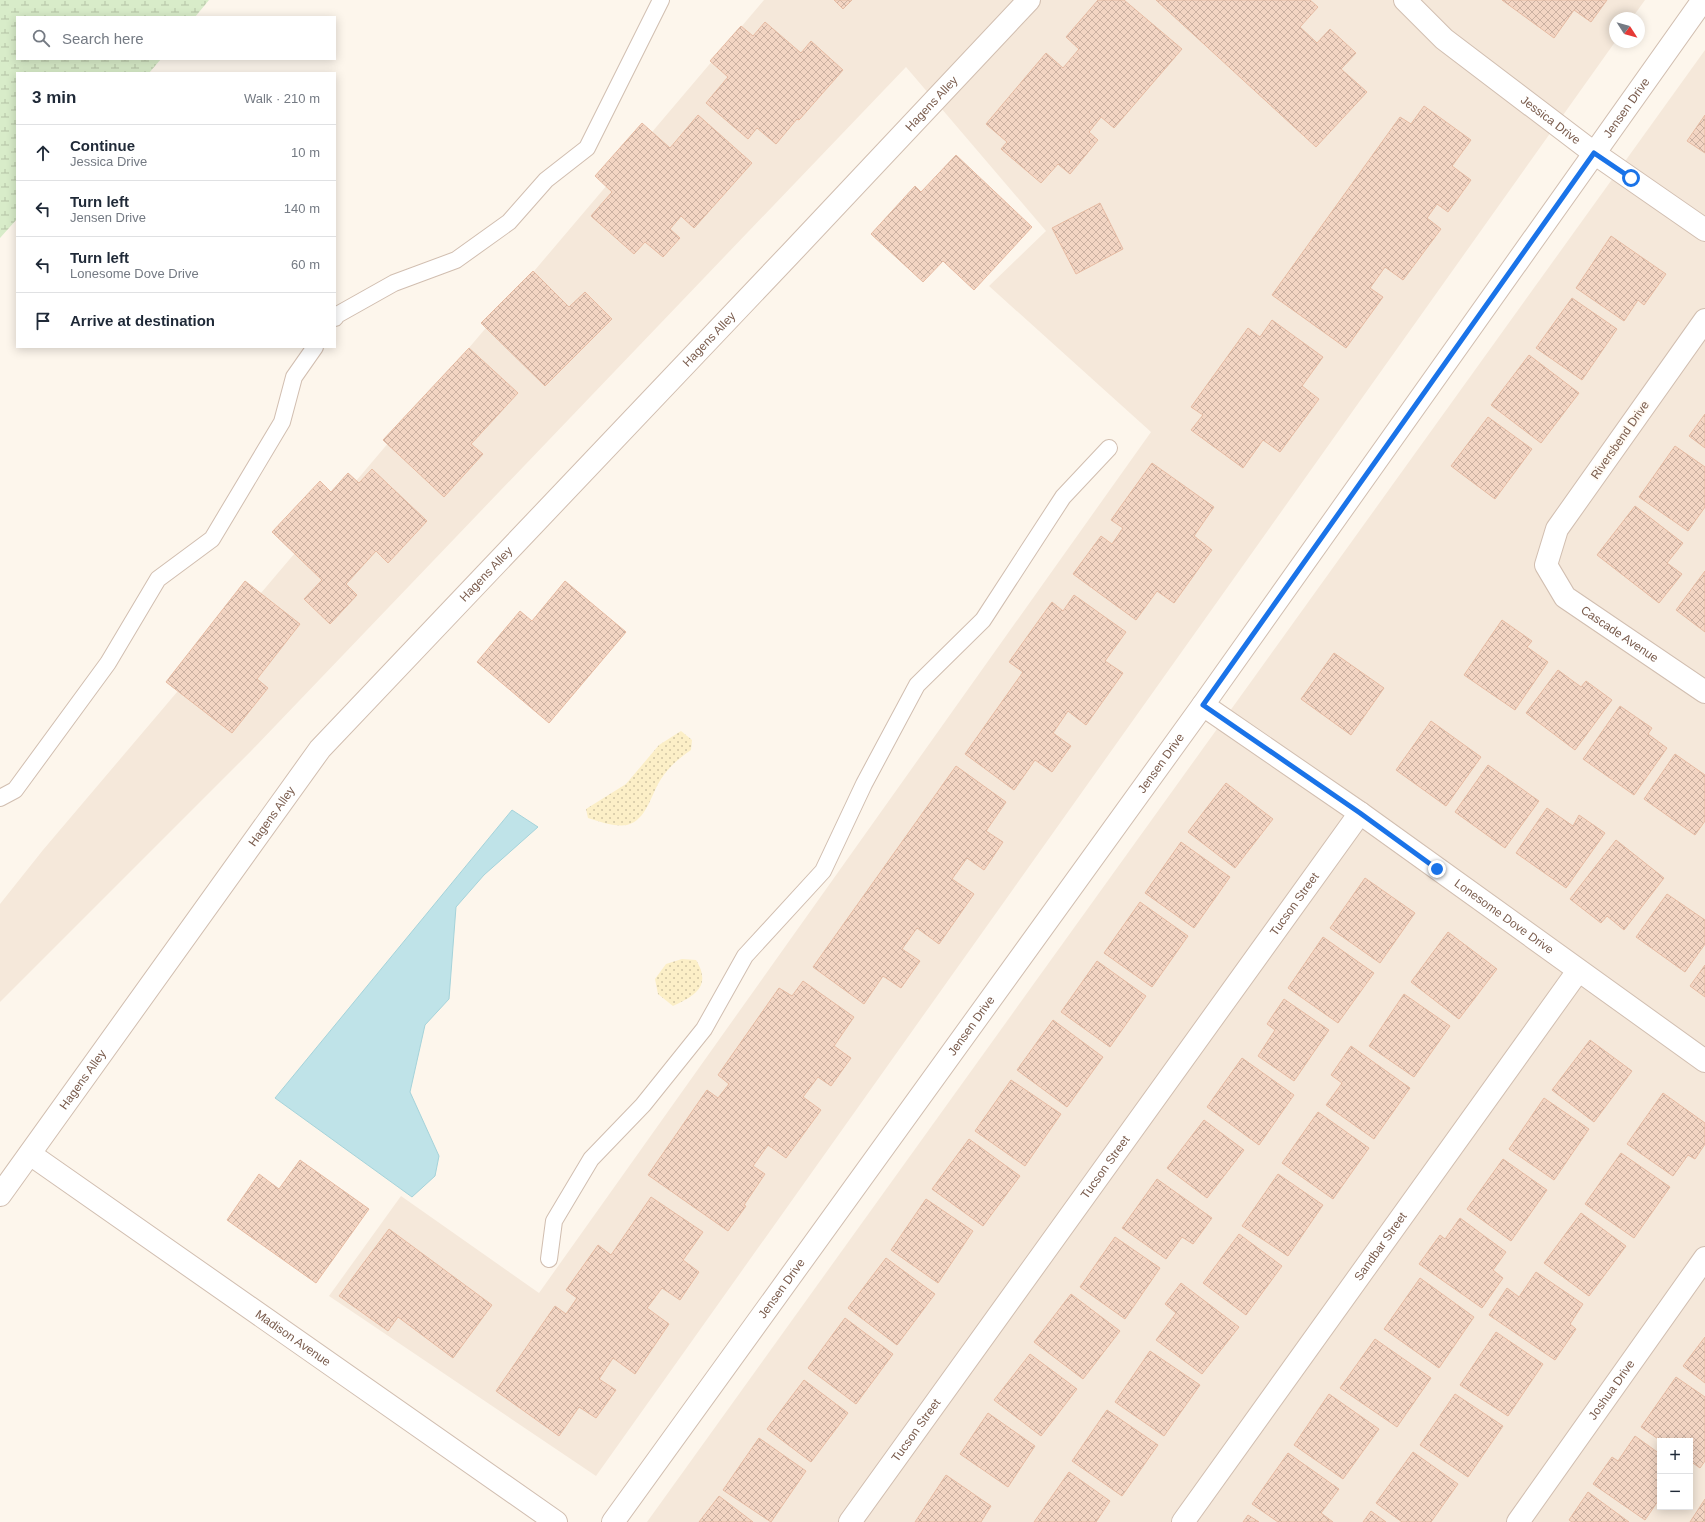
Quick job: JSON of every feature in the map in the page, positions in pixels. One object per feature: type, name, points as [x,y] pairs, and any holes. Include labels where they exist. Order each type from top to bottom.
[{"type":"street","name":"Hagens Alley","points":[[0,1195],[320,749],[1029,0]]},
{"type":"street","name":"Jessica Drive","points":[[1405,0],[1444,39],[1594,153],[1705,230]]},
{"type":"street","name":"Jensen Drive","points":[[613,1522],[1203,705],[1703,0]]},
{"type":"street","name":"Riversbend Drive","points":[[1546,565],[1557,529],[1705,320]]},
{"type":"street","name":"Cascade Avenue","points":[[1546,565],[1565,597],[1705,692]]},
{"type":"street","name":"Lonesome Dove Drive","points":[[1203,705],[1360,813],[1705,1062]]},
{"type":"street","name":"Tucson Street","points":[[850,1522],[1360,813]]},
{"type":"street","name":"Sandbar Street","points":[[1183,1522],[1578,971]]},
{"type":"street","name":"Madison Avenue","points":[[30,1154],[556,1522]]},
{"type":"street","name":"Joshua Drive","points":[[1518,1522],[1705,1258]]},
{"type":"lane","points":[[336,317],[394,283],[456,260],[509,222],[546,180],[587,148],[661,0]]},
{"type":"lane","points":[[0,798],[15,790],[108,663],[158,579],[212,539],[282,422],[294,377],[314,348]]},
{"type":"lane","points":[[549,1259],[554,1221],[591,1159],[643,1105],[704,1029],[745,956],[823,871],[864,784],[917,685],[983,620],[1063,496],[1110,448]]},
{"type":"shaded area","points":[[764,0],[1645,0],[1636,12],[1609,12],[1609,48],[1611,48],[596,1476],[329,1296],[401,1196],[539,1293],[1151,432],[989,286],[1046,231],[906,67],[252,750],[0,1002],[0,904],[43,850]]},
{"type":"shaded area","points":[[1705,50],[1705,1522],[647,1522]]},
{"type":"green space","points":[[0,0],[209,0],[196,16],[16,16],[16,60],[160,60],[150,72],[16,72],[16,220],[0,238]]},
{"type":"sand","points":[[681,731],[692,740],[691,750],[674,763],[664,775],[657,785],[648,806],[639,818],[627,825],[618,825],[608,824],[588,818],[586,809],[626,784],[659,745]]},
{"type":"sand","points":[[682,959],[696,960],[701,969],[702,983],[694,994],[673,1006],[658,994],[655,979],[666,964]]},
{"type":"water","points":[[512,810],[538,827],[484,875],[456,907],[449,999],[425,1025],[410,1092],[439,1156],[435,1176],[412,1197],[275,1098]]},
{"type":"building","points":[[834,0],[852,0],[843,9]]},
{"type":"building","points":[[1098,0],[1124,0],[1182,49],[1114,128],[1101,117],[1089,132],[1098,140],[1070,174],[1058,164],[1041,183],[1001,149],[1007,142],[986,124],[1046,53],[1063,68],[1079,49],[1066,37]]},
{"type":"building","points":[[1156,0],[1310,0],[1318,7],[1300,27],[1317,43],[1330,29],[1356,53],[1341,69],[1367,92],[1316,147]]},
{"type":"building","points":[[1502,0],[1607,0],[1591,22],[1574,10],[1554,38]]},
{"type":"building","points":[[765,22],[801,53],[811,41],[843,70],[799,120],[797,119],[776,144],[757,128],[748,139],[706,103],[728,77],[710,61],[741,26],[753,36]]},
{"type":"building","points":[[1424,106],[1471,140],[1452,166],[1471,180],[1448,212],[1437,204],[1427,218],[1441,229],[1403,280],[1385,267],[1370,288],[1383,297],[1346,348],[1272,295],[1400,117],[1411,124]]},
{"type":"building","points":[[698,115],[752,163],[694,228],[681,216],[670,229],[680,238],[663,257],[645,242],[634,254],[591,216],[612,192],[595,176],[642,123],[670,148]]},
{"type":"building","points":[[1705,115],[1705,153],[1687,141]]},
{"type":"building","points":[[956,155],[1032,227],[974,290],[943,261],[923,282],[871,234],[915,186],[921,192]]},
{"type":"building","points":[[1100,203],[1123,249],[1076,274],[1052,228]]},
{"type":"building","points":[[1611,236],[1666,274],[1644,305],[1638,300],[1624,321],[1576,288]]},
{"type":"building","points":[[533,271],[569,307],[585,292],[612,319],[545,386],[481,323]]},
{"type":"building","points":[[1572,298],[1617,329],[1582,380],[1536,348]]},
{"type":"building","points":[[1272,320],[1323,357],[1302,386],[1319,399],[1280,452],[1263,440],[1243,468],[1191,430],[1203,415],[1191,407],[1248,328],[1260,337]]},
{"type":"building","points":[[469,348],[518,393],[471,444],[483,454],[444,497],[383,440]]},
{"type":"building","points":[[1529,355],[1579,393],[1541,443],[1491,405]]},
{"type":"building","points":[[1705,414],[1705,448],[1689,436]]},
{"type":"building","points":[[1488,417],[1532,449],[1495,499],[1451,466]]},
{"type":"building","points":[[1675,446],[1705,467],[1705,507],[1688,531],[1639,497]]},
{"type":"building","points":[[1152,463],[1214,507],[1194,536],[1212,550],[1174,603],[1157,591],[1136,620],[1073,574],[1101,536],[1112,544],[1123,528],[1111,520]]},
{"type":"building","points":[[372,469],[427,521],[388,563],[376,551],[346,584],[357,595],[330,624],[304,599],[322,580],[272,532],[320,481],[331,492],[348,473],[359,483]]},
{"type":"building","points":[[1635,506],[1683,543],[1667,563],[1682,574],[1659,603],[1597,555]]},
{"type":"building","points":[[1705,571],[1705,632],[1676,610]]},
{"type":"building","points":[[245,581],[300,624],[257,679],[268,688],[232,733],[166,682]]},
{"type":"building","points":[[565,581],[626,632],[549,723],[477,662],[520,611],[532,621]]},
{"type":"building","points":[[1074,595],[1126,632],[1105,661],[1123,673],[1086,725],[1068,711],[1053,733],[1071,746],[1052,772],[1035,760],[1014,790],[965,754],[1023,672],[1009,662],[1052,602],[1063,611]]},
{"type":"building","points":[[1502,620],[1532,641],[1527,647],[1548,662],[1515,710],[1464,675]]},
{"type":"building","points":[[1334,653],[1384,688],[1351,735],[1301,699]]},
{"type":"building","points":[[1558,670],[1581,687],[1586,681],[1612,700],[1575,750],[1526,713]]},
{"type":"building","points":[[1620,706],[1652,728],[1648,734],[1667,748],[1634,795],[1583,759]]},
{"type":"building","points":[[1431,721],[1481,757],[1446,806],[1396,770]]},
{"type":"building","points":[[1675,754],[1705,775],[1705,821],[1695,835],[1644,799]]},
{"type":"building","points":[[1488,765],[1539,801],[1505,848],[1455,812]]},
{"type":"building","points":[[956,766],[1006,802],[986,831],[1003,842],[984,870],[967,858],[952,879],[974,894],[939,944],[917,928],[902,949],[920,961],[901,988],[883,976],[864,1004],[813,967]]},
{"type":"building","points":[[1226,783],[1273,819],[1235,868],[1188,832]]},
{"type":"building","points":[[1547,808],[1573,826],[1579,815],[1605,833],[1566,888],[1516,853]]},
{"type":"building","points":[[1616,840],[1664,878],[1624,930],[1607,916],[1601,923],[1570,899]]},
{"type":"building","points":[[1181,842],[1230,877],[1194,928],[1145,893]]},
{"type":"building","points":[[1365,878],[1415,913],[1380,963],[1330,928]]},
{"type":"building","points":[[1667,894],[1705,920],[1705,944],[1685,972],[1636,937]]},
{"type":"building","points":[[1140,902],[1188,936],[1152,987],[1104,953]]},
{"type":"building","points":[[1448,932],[1497,969],[1459,1019],[1411,982]]},
{"type":"building","points":[[1323,937],[1374,973],[1338,1023],[1288,988]]},
{"type":"building","points":[[1097,961],[1146,996],[1110,1047],[1061,1012]]},
{"type":"building","points":[[1705,965],[1705,997],[1690,986]]},
{"type":"building","points":[[803,981],[854,1017],[834,1046],[851,1058],[831,1086],[818,1077],[803,1097],[821,1110],[786,1158],[768,1145],[753,1166],[765,1174],[744,1205],[746,1206],[728,1231],[648,1175],[707,1090],[718,1098],[729,1084],[718,1075],[779,988],[792,996]]},
{"type":"building","points":[[1404,994],[1450,1026],[1414,1077],[1369,1046]]},
{"type":"building","points":[[1284,999],[1329,1030],[1294,1081],[1258,1056],[1275,1030],[1267,1024]]},
{"type":"building","points":[[1053,1020],[1103,1057],[1067,1107],[1017,1070]]},
{"type":"building","points":[[1590,1040],[1632,1071],[1594,1122],[1552,1090]]},
{"type":"building","points":[[1351,1046],[1410,1088],[1374,1139],[1326,1105],[1342,1083],[1331,1075]]},
{"type":"building","points":[[1242,1058],[1294,1095],[1259,1145],[1207,1107]]},
{"type":"building","points":[[1011,1080],[1061,1114],[1025,1166],[975,1131]]},
{"type":"building","points":[[1663,1093],[1705,1123],[1705,1144],[1695,1159],[1688,1155],[1673,1176],[1627,1144]]},
{"type":"building","points":[[1544,1098],[1589,1129],[1554,1180],[1509,1149]]},
{"type":"building","points":[[1318,1112],[1369,1148],[1333,1199],[1282,1163]]},
{"type":"building","points":[[1204,1120],[1244,1150],[1207,1198],[1167,1168]]},
{"type":"building","points":[[969,1139],[1020,1176],[983,1226],[932,1189]]},
{"type":"building","points":[[1621,1153],[1670,1187],[1634,1238],[1585,1204]]},
{"type":"building","points":[[1503,1159],[1547,1190],[1511,1241],[1467,1209]]},
{"type":"building","points":[[300,1160],[369,1209],[316,1283],[227,1220],[259,1174],[279,1189]]},
{"type":"building","points":[[1278,1174],[1323,1205],[1288,1256],[1242,1226]]},
{"type":"building","points":[[1157,1179],[1212,1218],[1193,1244],[1182,1237],[1166,1259],[1122,1228]]},
{"type":"building","points":[[651,1197],[703,1232],[683,1260],[699,1272],[680,1300],[662,1288],[647,1308],[669,1324],[635,1374],[613,1358],[599,1379],[616,1390],[596,1418],[579,1407],[559,1436],[496,1391],[555,1306],[566,1314],[577,1298],[566,1290],[598,1245],[611,1255]]},
{"type":"building","points":[[926,1199],[973,1231],[938,1283],[891,1250]]},
{"type":"building","points":[[1581,1213],[1626,1246],[1589,1296],[1544,1263]]},
{"type":"building","points":[[1460,1218],[1506,1252],[1493,1270],[1503,1278],[1482,1308],[1419,1264],[1440,1235],[1445,1239]]},
{"type":"building","points":[[389,1229],[492,1305],[453,1358],[398,1317],[388,1331],[339,1296]]},
{"type":"building","points":[[1239,1234],[1282,1266],[1246,1315],[1203,1283]]},
{"type":"building","points":[[1115,1237],[1160,1268],[1125,1319],[1080,1287]]},
{"type":"building","points":[[886,1258],[935,1294],[897,1345],[848,1308]]},
{"type":"building","points":[[1536,1272],[1583,1304],[1570,1324],[1576,1329],[1555,1360],[1489,1315],[1507,1288],[1519,1297]]},
{"type":"building","points":[[1420,1278],[1474,1317],[1439,1368],[1384,1329]]},
{"type":"building","points":[[1181,1283],[1239,1327],[1202,1374],[1156,1340],[1176,1313],[1165,1304]]},
{"type":"building","points":[[1071,1294],[1120,1331],[1083,1379],[1034,1342]]},
{"type":"building","points":[[845,1318],[893,1354],[856,1404],[808,1368]]},
{"type":"building","points":[[1496,1332],[1543,1364],[1508,1416],[1460,1385]]},
{"type":"building","points":[[1705,1337],[1705,1383],[1683,1366]]},
{"type":"building","points":[[1375,1339],[1431,1378],[1397,1427],[1340,1388]]},
{"type":"building","points":[[1150,1351],[1200,1385],[1164,1436],[1115,1402]]},
{"type":"building","points":[[1030,1354],[1077,1389],[1041,1436],[994,1400]]},
{"type":"building","points":[[1676,1377],[1705,1397],[1705,1461],[1700,1468],[1693,1463],[1693,1438],[1657,1438],[1641,1427]]},
{"type":"building","points":[[804,1380],[848,1413],[811,1462],[767,1429]]},
{"type":"building","points":[[1329,1394],[1379,1429],[1343,1479],[1294,1445]]},
{"type":"building","points":[[1455,1394],[1503,1426],[1468,1477],[1420,1445]]},
{"type":"building","points":[[1107,1410],[1158,1445],[1122,1496],[1072,1461]]},
{"type":"building","points":[[988,1413],[1035,1446],[1008,1487],[960,1454]]},
{"type":"building","points":[[1635,1436],[1657,1452],[1657,1502],[1645,1520],[1593,1484],[1612,1457],[1618,1461]]},
{"type":"building","points":[[759,1438],[806,1471],[771,1522],[723,1490]]},
{"type":"building","points":[[1413,1452],[1458,1484],[1431,1522],[1402,1522],[1376,1503]]},
{"type":"building","points":[[1288,1453],[1339,1489],[1321,1513],[1333,1522],[1278,1522],[1252,1504]]},
{"type":"building","points":[[1069,1472],[1110,1501],[1096,1522],[1034,1522]]},
{"type":"building","points":[[946,1475],[991,1506],[981,1522],[915,1522]]},
{"type":"building","points":[[1588,1492],[1629,1522],[1572,1522],[1569,1520]]},
{"type":"building","points":[[719,1496],[753,1522],[699,1522]]},
{"type":"building","points":[[1705,1499],[1705,1522],[1690,1522]]},
{"type":"building","points":[[1371,1511],[1386,1522],[1363,1522]]},
{"type":"building","points":[[1248,1515],[1259,1522],[1243,1522]]},
{"type":"route","points":[[1437,869],[1360,813],[1203,705],[1594,153],[1631,178]]}]
